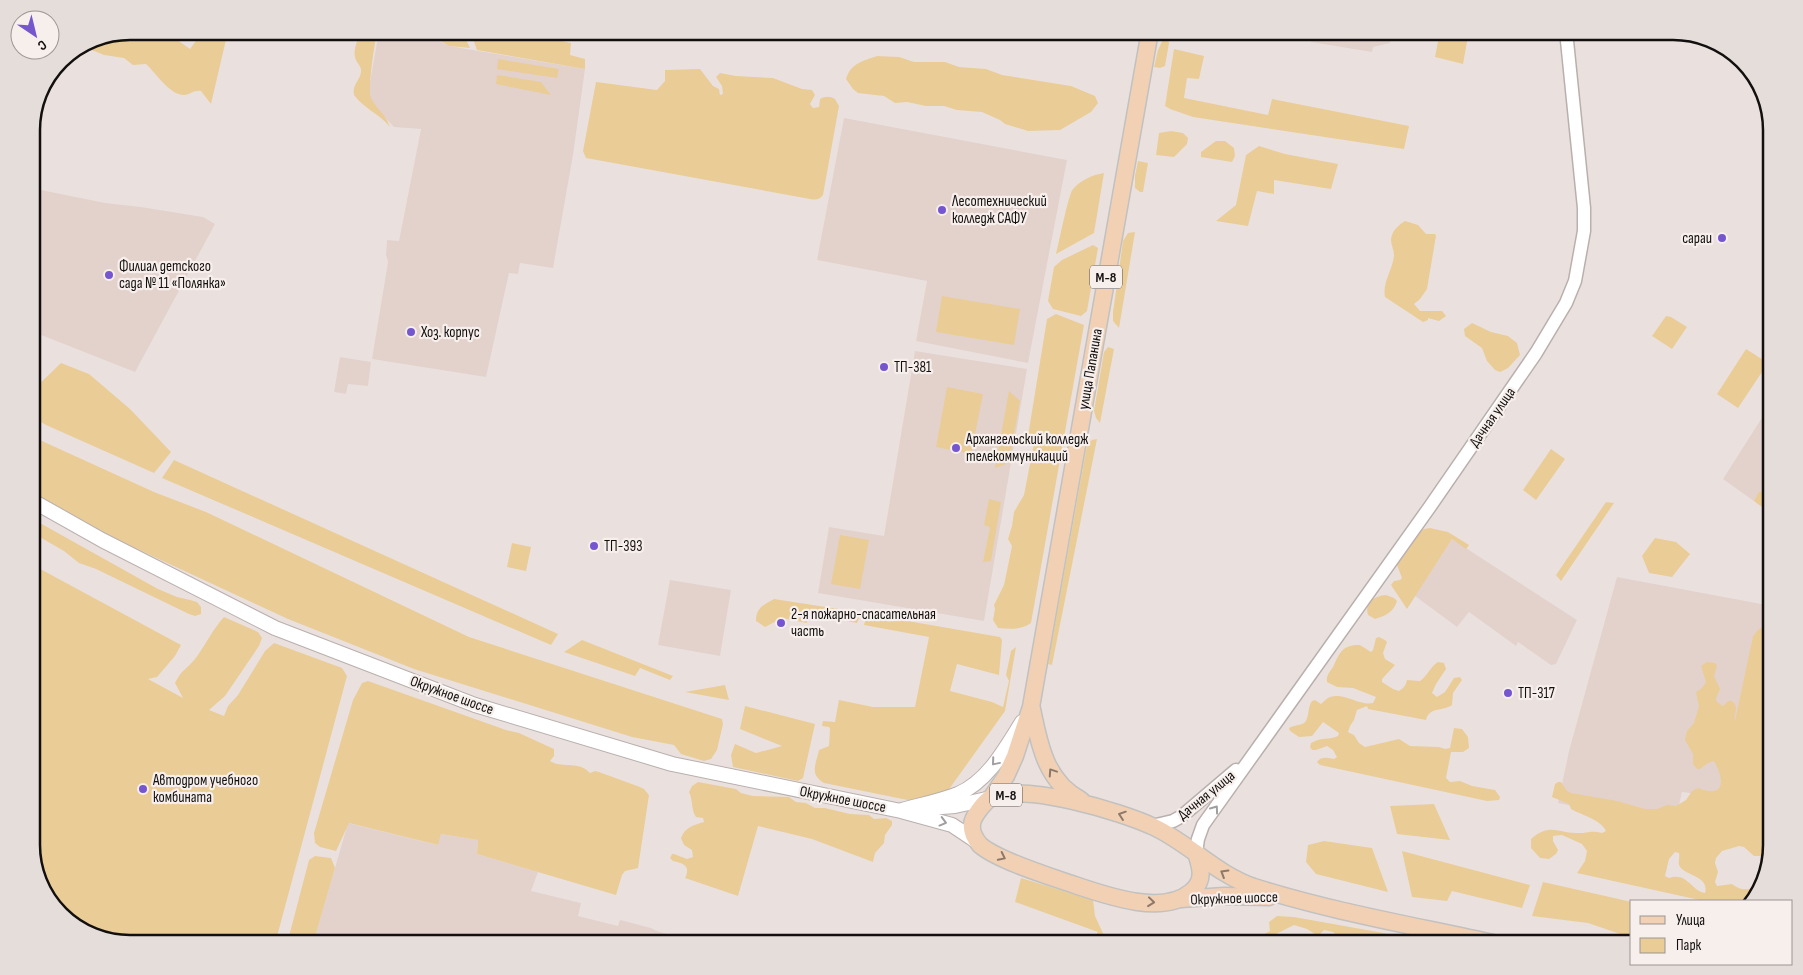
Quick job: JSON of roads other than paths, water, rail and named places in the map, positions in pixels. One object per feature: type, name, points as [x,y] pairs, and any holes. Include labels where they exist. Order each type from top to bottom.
[{"type":"main road","name":"улица Папанина","points":[[991,798],[1006,776],[1015,756],[1031,707],[1148,40]]},
{"type":"main road","name":"Окружное шоссе","points":[[40,505],[102,540],[275,628],[475,705],[672,764],[901,811],[952,825],[980,844],[1038,872],[1103,894],[1128,900],[1160,903],[1181,899],[1224,896],[1286,897]]},
{"type":"main road","name":"улица Папанина","points":[[901,811],[958,794],[977,782],[998,760],[1031,707]]},
{"type":"main road","name":"улица Папанина","points":[[1031,707],[1040,748],[1045,760],[1063,788],[1088,804]]},
{"type":"main road","name":"Окружное шоссе","points":[[901,811],[955,806],[1010,794],[1028,794],[1088,804],[1152,826],[1172,836],[1229,877],[1286,897],[1457,935]]},
{"type":"main road","name":"М-8","points":[[980,844],[973,834],[972,825],[975,815],[991,798]]},
{"type":"main road","name":"Окружное шоссе","points":[[1181,899],[1199,883],[1202,874],[1196,853]]},
{"type":"street","name":"Дачная улица","points":[[1196,853],[1203,825],[1536,353],[1571,292],[1580,261],[1584,231],[1584,208],[1567,40]]},
{"type":"street","name":"Дачная улица","points":[[1152,826],[1173,821],[1182,816],[1254,754]]},
{"type":"place","name":"Лесотехнический колледж САФУ","points":[[942,210]]},
{"type":"place","name":"сараи","points":[[1722,238]]},
{"type":"place","name":"Филиал детского сада № 11 «Полянка»","points":[[109,275]]},
{"type":"place","name":"Хоз. корпус","points":[[411,332]]},
{"type":"place","name":"ТП-381","points":[[884,367]]},
{"type":"place","name":"Архангельский колледж телекоммуникаций","points":[[956,448]]},
{"type":"place","name":"ТП-393","points":[[594,546]]},
{"type":"place","name":"2-я пожарно-спасательная часть","points":[[781,623]]},
{"type":"place","name":"ТП-317","points":[[1508,693]]},
{"type":"place","name":"Автодром учебного комбината","points":[[143,789]]}]
